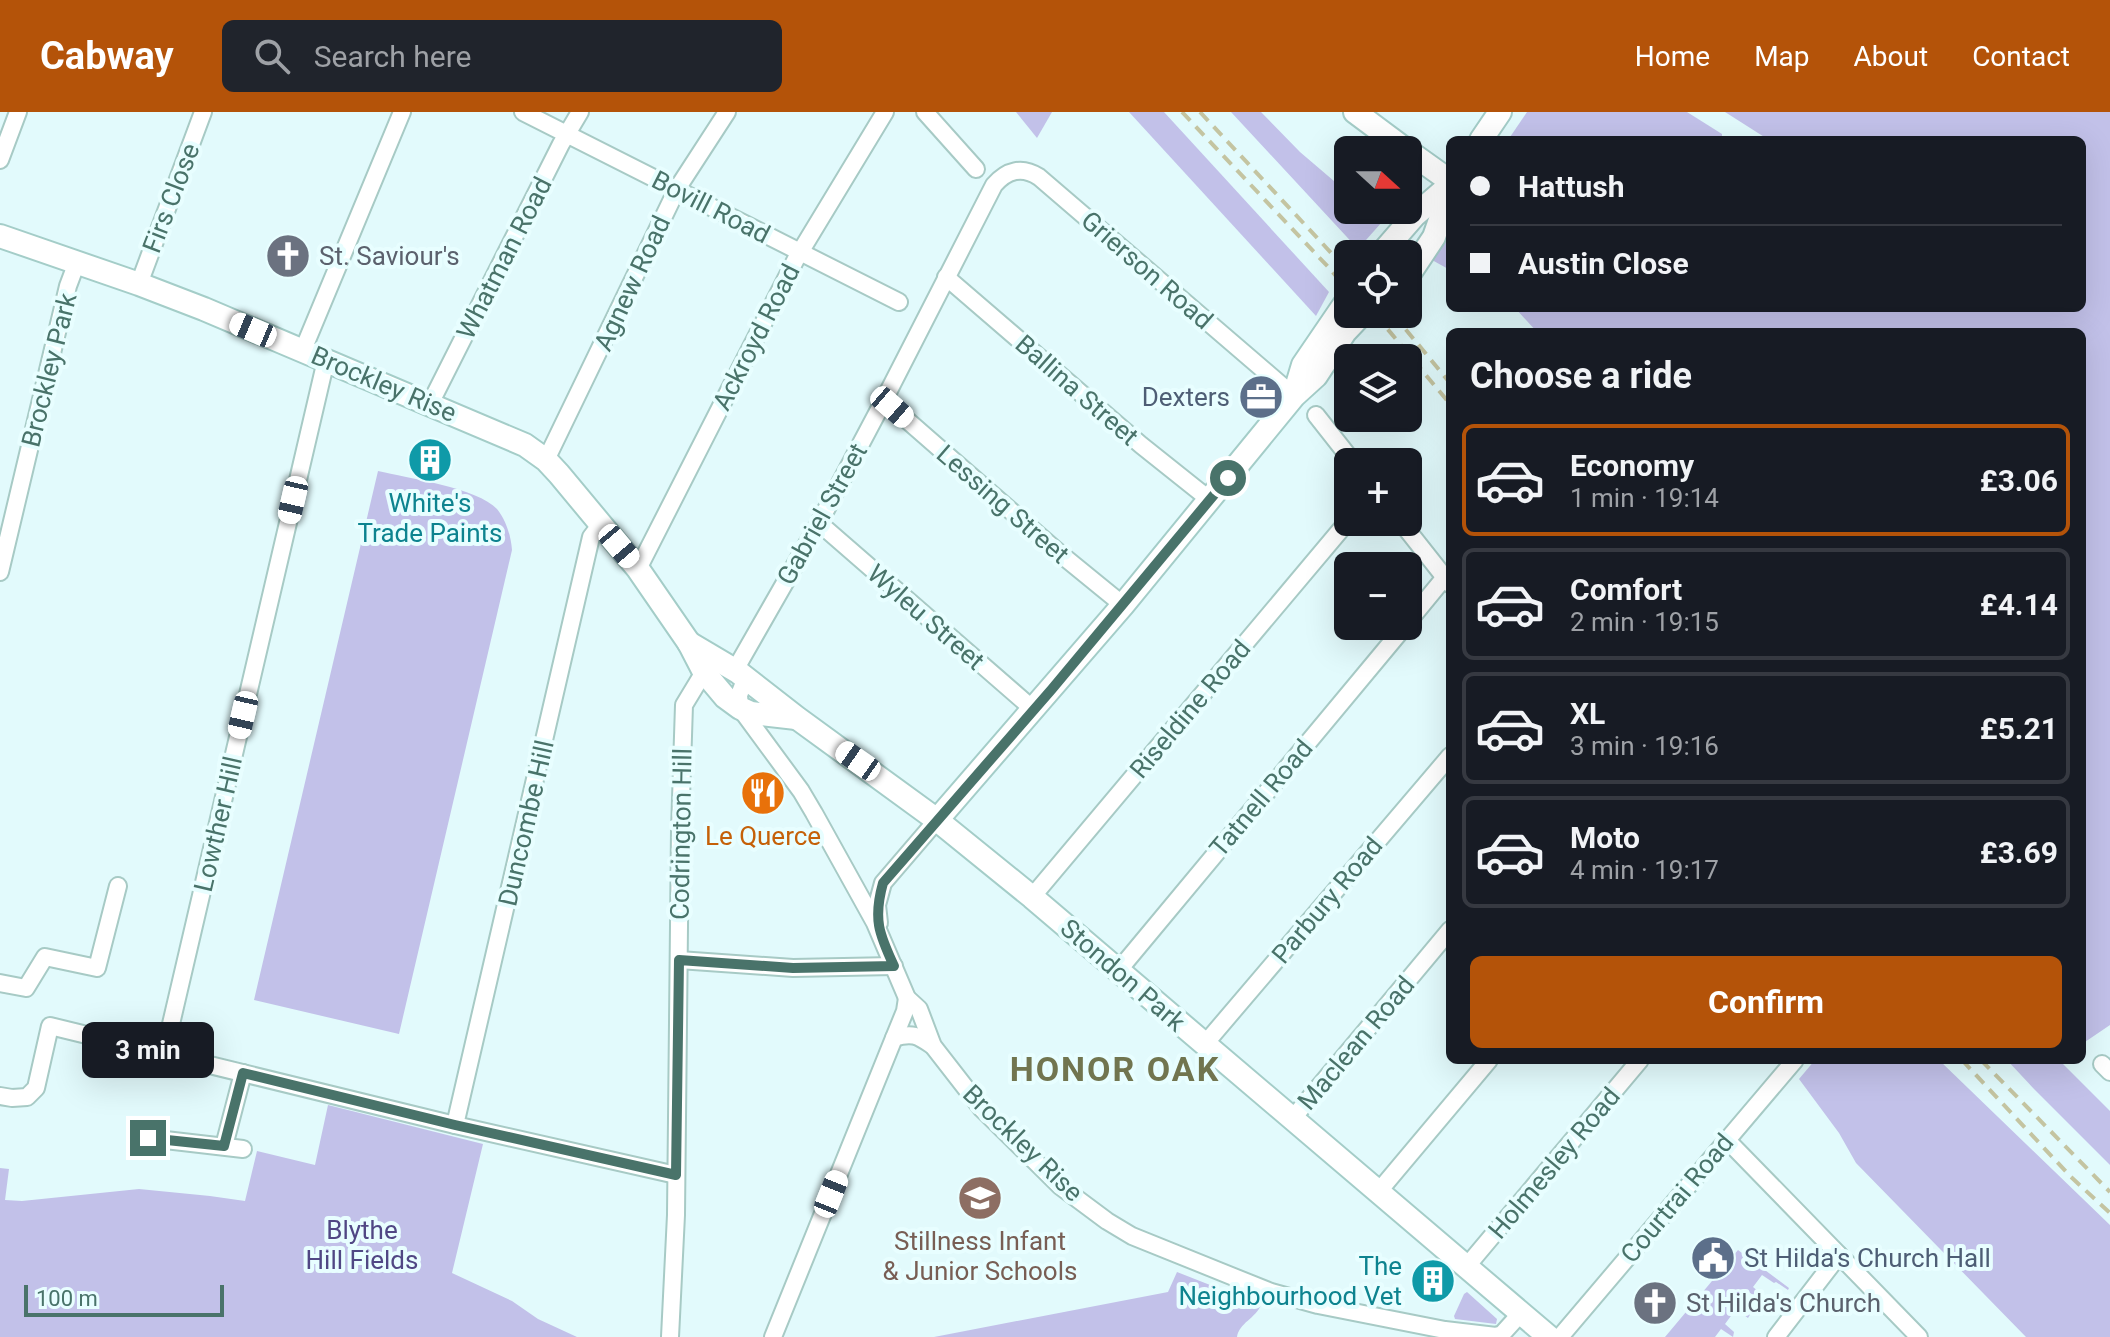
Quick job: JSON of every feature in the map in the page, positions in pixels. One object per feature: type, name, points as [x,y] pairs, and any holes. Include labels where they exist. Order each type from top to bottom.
[{"type":"main road","points":[[1355,112],[1387,136]]},
{"type":"main road","points":[[1484,136],[1500,112]]},
{"type":"main road","points":[[1422,163],[1446,183]]},
{"type":"main road","points":[[1393,240],[1414,216],[1446,189]]},
{"type":"main road","points":[[1422,255],[1434,237],[1446,199]]},
{"type":"main road","name":"Brockley Rise","points":[[0,236],[139,284],[525,445],[546,460],[601,524],[638,569],[689,643]]},
{"type":"main road","points":[[937,820],[1034,710],[1210,500],[1294,396],[1303,365],[1335,328]]},
{"type":"main road","points":[[689,643],[704,672],[725,697],[740,708]]},
{"type":"main road","name":"Stondon Park","points":[[689,643],[937,820],[1032,897],[1549,1337]]},
{"type":"main road","name":"Stondon Park","points":[[740,708],[751,713],[754,690]]},
{"type":"street","points":[[0,160],[18,112]]},
{"type":"street","name":"Firs Close","points":[[139,284],[203,112]]},
{"type":"street","points":[[303,350],[402,112]]},
{"type":"street","name":"Bovill Road","points":[[523,112],[899,302]]},
{"type":"street","name":"Whatman Road","points":[[430,404],[580,112]]},
{"type":"street","name":"Agnew Road","points":[[546,460],[677,189],[727,112]]},
{"type":"street","name":"Ackroyd Road","points":[[638,569],[800,252],[885,112]]},
{"type":"street","points":[[925,112],[976,169]]},
{"type":"street","name":"Grierson Road","points":[[994,185],[1001,177],[1016,170],[1039,177],[1294,396]]},
{"type":"street","name":"Gabriel Street","points":[[754,690],[819,523],[994,185]]},
{"type":"street","name":"Brockley Park","points":[[0,572],[68,286],[77,262]]},
{"type":"street","name":"Ballina Street","points":[[946,277],[1141,445],[1210,500]]},
{"type":"street","name":"Lowther Hill","points":[[164,1054],[326,360]]},
{"type":"street","name":"Lessing Street","points":[[883,402],[1123,605]]},
{"type":"street","points":[[1316,415],[1342,448]]},
{"type":"street","name":"Wyleu Street","points":[[819,523],[1034,710]]},
{"type":"street","name":"Duncombe Hill","points":[[455,1125],[591,537],[601,524]]},
{"type":"street","name":"Riseldine Road","points":[[1032,897],[1335,536]]},
{"type":"street","points":[[1412,536],[1446,578]]},
{"type":"street","name":"Tatnell Road","points":[[1422,608],[1446,583]]},
{"type":"street","name":"Tatnell Road","points":[[1118,971],[1393,640]]},
{"type":"street","name":"Codrington Hill","points":[[670,1337],[676,1175],[684,705],[704,672]]},
{"type":"street","name":"Brockley Rise","points":[[740,708],[801,791],[875,923],[907,998],[919,1009],[933,1046],[982,1109],[1060,1186],[1132,1236],[1271,1292],[1318,1305],[1445,1330],[1496,1336],[1502,1334],[1521,1313]]},
{"type":"street","name":"Parbury Road","points":[[1204,1045],[1446,761]]},
{"type":"street","points":[[880,937],[877,905],[883,883],[937,820]]},
{"type":"street","points":[[849,876],[869,885],[883,883]]},
{"type":"street","points":[[0,983],[26,988],[45,957],[97,968],[118,886]]},
{"type":"street","name":"Maclean Road","points":[[1293,1118],[1446,935]]},
{"type":"street","points":[[679,960],[793,968],[894,966]]},
{"type":"street","points":[[773,1337],[905,1011],[907,998]]},
{"type":"street","points":[[0,1096],[27,1097],[36,1088],[50,1026],[455,1125],[676,1175]]},
{"type":"street","points":[[891,1046],[906,1034],[918,1036],[933,1046]]},
{"type":"street","points":[[1379,1191],[1486,1064]]},
{"type":"street","name":"Holmesley Road","points":[[1467,1266],[1637,1064]]},
{"type":"street","name":"Courtrai Road","points":[[1560,1337],[1792,1064]]},
{"type":"street","points":[[224,1146],[243,1073]]},
{"type":"street","points":[[148,1138],[243,1149]]},
{"type":"street","points":[[1727,1140],[1919,1337]]},
{"type":"street","points":[[1776,1337],[1839,1255]]},
{"type":"green space","points":[[1016,112],[1052,112],[1037,138]]},
{"type":"green space","points":[[1129,112],[1164,112],[1329,292],[1316,316]]},
{"type":"green space","points":[[1231,112],[1261,112],[1334,181],[1334,223]]},
{"type":"green space","points":[[1527,112],[1687,112],[1722,134],[1722,136],[1511,136]]},
{"type":"green space","points":[[1725,112],[2110,112],[2110,1025],[2086,1041],[2086,328],[1533,328],[1519,312],[2086,312],[2086,136],[1763,136]]},
{"type":"green space","points":[[1335,224],[1380,224],[1366,240],[1350,240]]},
{"type":"green space","points":[[1446,237],[1446,268],[1432,260]]},
{"type":"green space","points":[[378,471],[459,490],[488,502],[503,518],[512,550],[399,1034],[254,1000]]},
{"type":"green space","points":[[1812,1064],[1943,1064],[2110,1225],[2110,1337],[2026,1337],[1856,1163],[1839,1133],[1799,1079]]},
{"type":"green space","points":[[2011,1064],[2063,1064],[2110,1111],[2110,1165]]},
{"type":"green space","name":"Blythe Hill Fields","points":[[328,1105],[483,1144],[452,1273],[512,1301],[538,1319],[577,1337],[0,1337],[0,1168],[9,1169],[5,1200],[139,1189],[245,1201],[257,1151],[315,1165]]},
{"type":"green space","points":[[1738,1250],[1788,1290],[1762,1275],[1753,1287],[1764,1296],[1761,1301],[1749,1292],[1740,1304],[1751,1313],[1748,1318],[1736,1309],[1725,1324],[1734,1332],[1733,1337],[1721,1329],[1715,1337],[1665,1337]]},
{"type":"green space","points":[[1177,1272],[1261,1305],[1237,1337],[934,1337],[1168,1292]]},
{"type":"green space","points":[[1467,1292],[1497,1319],[1496,1324],[1455,1319]]},
{"type":"railway","points":[[1182,112],[1334,274]]},
{"type":"railway","points":[[1200,112],[1334,256]]},
{"type":"railway","points":[[1387,328],[1446,399]]},
{"type":"railway","points":[[1405,328],[1446,378]]},
{"type":"railway","points":[[1966,1064],[2071,1177],[2110,1213]]},
{"type":"railway","points":[[1985,1064],[2110,1192]]},
{"type":"place","name":"St. Saviour's","points":[[288,256]]},
{"type":"place","name":"Dexters","points":[[1261,397]]},
{"type":"place","name":"White's Trade Paints","points":[[430,460]]},
{"type":"place","name":"Le Querce","points":[[763,793]]},
{"type":"place","name":"Stillness Infant & Junior Schools","points":[[980,1198]]},
{"type":"place","name":"St Hilda's Church Hall","points":[[1713,1258]]},
{"type":"place","name":"The Neighbourhood Vet","points":[[1433,1281]]},
{"type":"place","name":"St Hilda's Church","points":[[1655,1303]]},
{"type":"district","name":"HONOR OAK","points":[[1115,1069]]},
{"type":"route","points":[[148,1138],[224,1146],[243,1073],[676,1175],[679,960],[793,968],[894,966],[880,937],[877,905],[883,883],[1052,689],[1228,478]]}]
